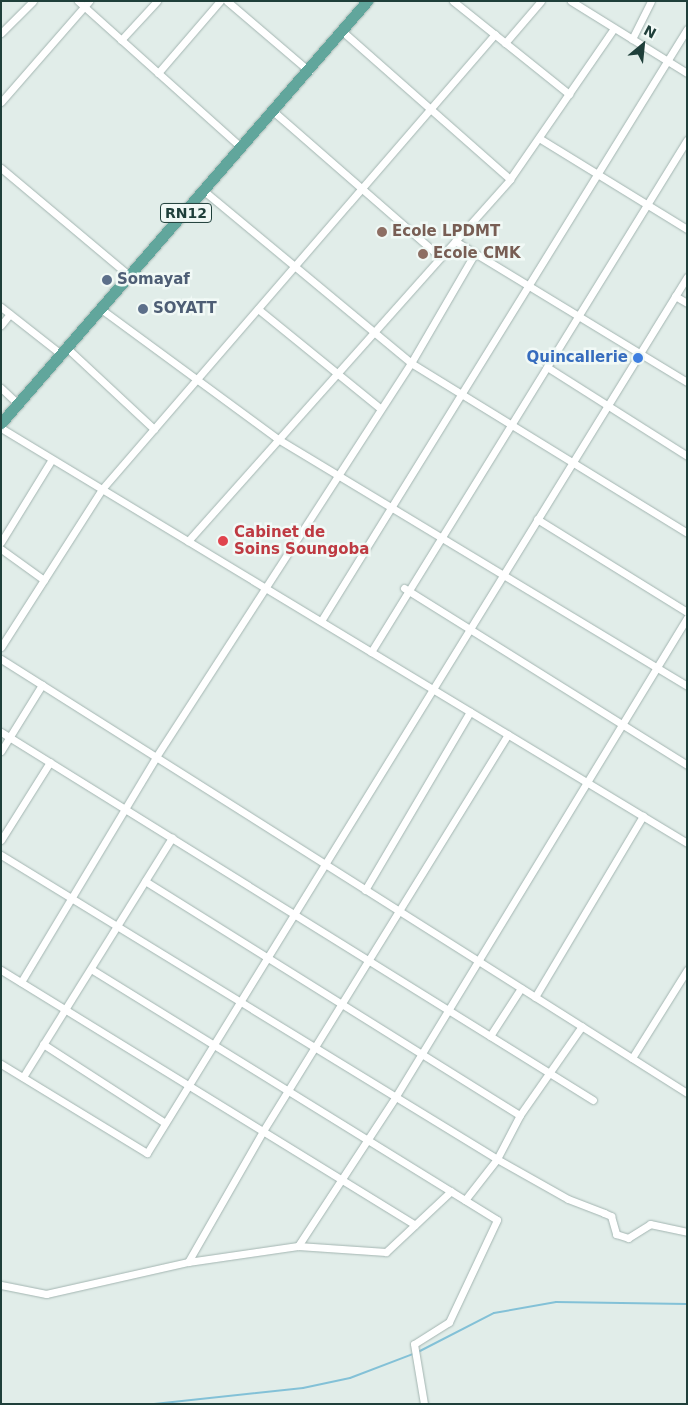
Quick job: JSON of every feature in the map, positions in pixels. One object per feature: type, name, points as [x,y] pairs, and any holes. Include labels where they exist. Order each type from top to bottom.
[{"type":"main road","name":"RN12","points":[[1,423],[274,112],[342,31],[362,3]]},
{"type":"street","points":[[1,33],[33,1]]},
{"type":"street","points":[[78,1],[86,4],[121,40],[242,148]]},
{"type":"street","points":[[121,40],[157,1]]},
{"type":"street","points":[[158,73],[220,1]]},
{"type":"street","points":[[228,1],[309,71]]},
{"type":"street","points":[[453,1],[569,94]]},
{"type":"street","points":[[506,43],[541,1]]},
{"type":"street","points":[[571,1],[687,73]]},
{"type":"street","points":[[632,39],[652,1]]},
{"type":"street","points":[[1,102],[86,4]]},
{"type":"street","points":[[188,541],[510,180],[614,28]]},
{"type":"street","points":[[321,621],[687,29]]},
{"type":"street","points":[[342,31],[510,180]]},
{"type":"street","points":[[1,647],[102,489],[495,34]]},
{"type":"street","points":[[274,112],[440,257]]},
{"type":"street","points":[[538,138],[687,228]]},
{"type":"street","points":[[371,652],[406,590],[441,538],[687,140]]},
{"type":"street","points":[[1,168],[131,277]]},
{"type":"street","points":[[204,191],[410,363],[687,533]]},
{"type":"street","points":[[455,240],[687,382]]},
{"type":"street","points":[[21,982],[156,757],[263,586],[410,363],[475,253]]},
{"type":"street","points":[[1,1064],[147,1153],[687,277]]},
{"type":"street","points":[[675,296],[687,304]]},
{"type":"street","points":[[1,307],[64,351],[154,429]]},
{"type":"street","points":[[101,309],[278,440],[687,686]]},
{"type":"street","points":[[258,309],[380,408]]},
{"type":"street","points":[[1,325],[10,314]]},
{"type":"street","points":[[547,367],[687,456]]},
{"type":"street","points":[[1,388],[18,404]]},
{"type":"street","points":[[1,428],[687,843]]},
{"type":"street","points":[[1,542],[52,459]]},
{"type":"street","points":[[537,519],[687,612]]},
{"type":"street","points":[[1,549],[44,580]]},
{"type":"street","points":[[406,590],[687,765]]},
{"type":"street","points":[[298,1246],[396,1096],[687,618]]},
{"type":"street","points":[[1,659],[687,1093]]},
{"type":"street","points":[[1,751],[42,685]]},
{"type":"street","points":[[365,890],[470,712]]},
{"type":"street","points":[[1,732],[593,1100]]},
{"type":"street","points":[[188,1262],[263,1131],[317,1048],[342,1004],[508,735]]},
{"type":"street","points":[[1,840],[50,762]]},
{"type":"street","points":[[535,997],[643,816]]},
{"type":"street","points":[[23,1077],[172,838]]},
{"type":"street","points":[[1,855],[497,1159],[610,1216],[614,1231],[623,1237],[650,1224],[687,1232]]},
{"type":"street","points":[[145,881],[520,1115]]},
{"type":"street","points":[[91,969],[497,1220],[449,1322],[414,1344],[424,1404]]},
{"type":"street","points":[[1,970],[415,1225]]},
{"type":"street","points":[[632,1058],[686,973]]},
{"type":"street","points":[[490,1036],[520,988]]},
{"type":"street","points":[[465,1200],[497,1159],[520,1115],[552,1074],[582,1026]]},
{"type":"street","points":[[43,1044],[165,1123]]},
{"type":"street","points":[[1,1285],[46,1294],[188,1262],[298,1246],[386,1252],[450,1191]]},
{"type":"waterway","points":[[418,1352],[494,1313],[556,1302],[687,1304]]},
{"type":"waterway","points":[[154,1404],[303,1388],[350,1378],[413,1354]]},
{"type":"place","name":"Ecole LPDMT","points":[[382,232]]},
{"type":"place","name":"Ecole CMK","points":[[423,254]]},
{"type":"place","name":"Somayaf","points":[[107,280]]},
{"type":"place","name":"SOYATT","points":[[143,309]]},
{"type":"place","name":"Quincallerie","points":[[638,358]]},
{"type":"place","name":"Cabinet de Soins Soungoba","points":[[223,541]]}]
